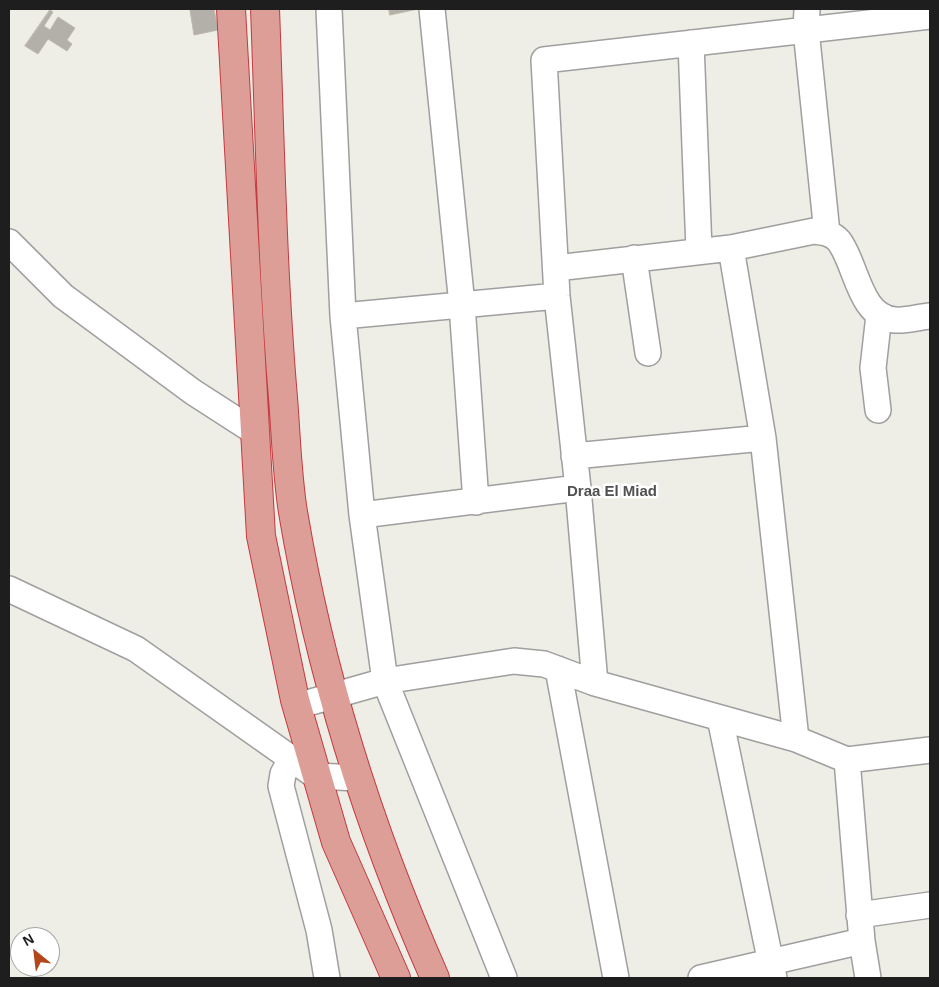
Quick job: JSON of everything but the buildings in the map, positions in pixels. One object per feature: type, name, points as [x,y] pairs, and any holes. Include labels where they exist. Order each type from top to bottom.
[{"type":"highway","points":[[231,9],[261,536],[297,706],[336,842],[396,978]]},
{"type":"highway","points":[[265,9],[278,336],[292,510],[333,697],[358,778],[405,909],[435,978]]},
{"type":"street","points":[[330,9],[343,316],[362,515],[385,681],[504,978]]},
{"type":"street","points":[[432,9],[462,305],[476,502]]},
{"type":"street","points":[[595,683],[578,488],[557,296],[544,60],[691,43],[807,19],[930,16]]},
{"type":"street","points":[[807,19],[827,232]]},
{"type":"street","points":[[691,43],[700,250]]},
{"type":"street","points":[[556,268],[700,250],[731,248],[814,231],[827,232],[838,240],[869,305],[880,315],[895,320],[930,316]]},
{"type":"street","points":[[9,242],[63,296],[193,392],[255,432]]},
{"type":"street","points":[[731,248],[763,438],[796,739]]},
{"type":"street","points":[[634,258],[648,352]]},
{"type":"street","points":[[343,316],[557,296]]},
{"type":"street","points":[[878,410],[873,368],[880,315]]},
{"type":"street","points":[[574,456],[763,438]]},
{"type":"street","points":[[362,515],[578,488]]},
{"type":"street","points":[[9,589],[136,649],[316,776],[358,778]]},
{"type":"street","points":[[297,706],[385,681],[514,661],[544,664],[595,683],[796,739],[847,760],[930,750]]},
{"type":"street","points":[[558,669],[616,978]]},
{"type":"street","points":[[720,718],[772,969]]},
{"type":"street","points":[[291,759],[281,786],[319,930],[327,978]]},
{"type":"street","points":[[847,760],[859,914],[868,978]]},
{"type":"street","points":[[859,914],[930,905]]},
{"type":"street","points":[[701,978],[772,969],[862,941]]},
{"type":"district","name":"Draa El Miad","points":[[612,492]]}]
